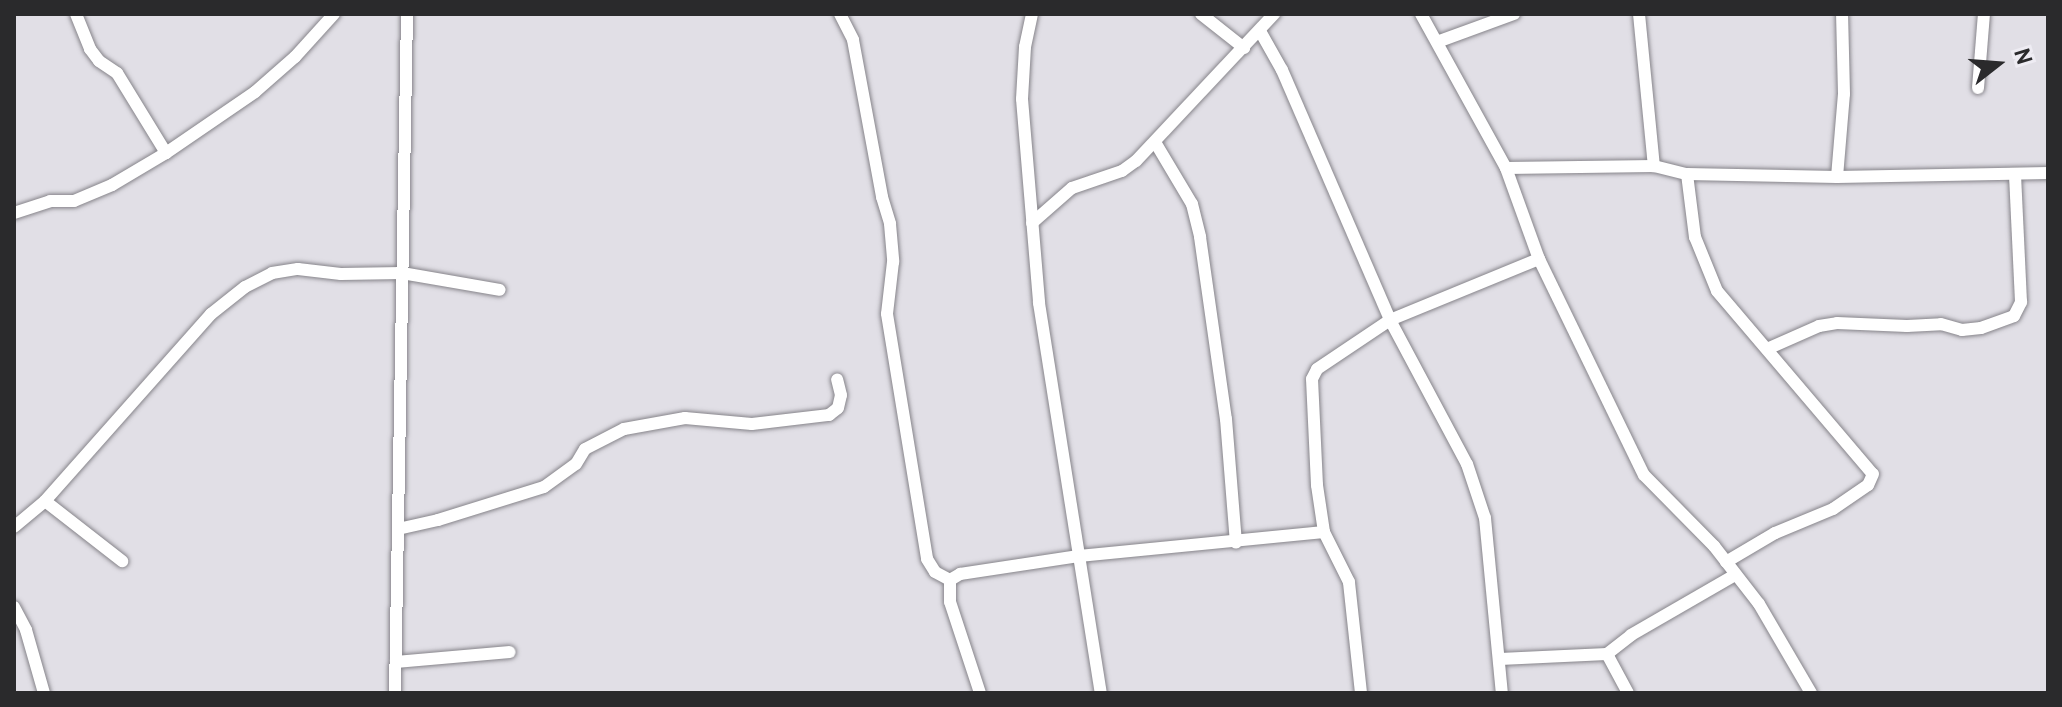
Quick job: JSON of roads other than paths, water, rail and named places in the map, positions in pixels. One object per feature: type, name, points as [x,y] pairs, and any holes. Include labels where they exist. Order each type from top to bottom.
[{"type":"street","points":[[76,14],[90,49],[99,61],[117,73],[166,153]]},
{"type":"street","points":[[14,213],[50,201],[74,201],[112,185],[166,153],[255,92],[295,57],[334,14]]},
{"type":"street","points":[[395,693],[407,14]]},
{"type":"street","points":[[840,14],[853,40],[882,197],[890,224],[893,262],[887,314],[927,559],[935,572],[950,580]]},
{"type":"street","points":[[1032,14],[1022,99],[1039,303],[1101,693]]},
{"type":"street","points":[[1201,14],[1244,48]]},
{"type":"street","points":[[1032,223],[1072,188],[1122,171],[1155,142],[1274,14]]},
{"type":"street","points":[[1421,14],[1506,168],[1539,259],[1644,475],[1726,562],[1771,620],[1811,693]]},
{"type":"street","points":[[1437,42],[1514,14]]},
{"type":"street","points":[[1639,14],[1654,166]]},
{"type":"street","points":[[1837,177],[1844,94],[1842,14]]},
{"type":"street","points":[[1978,88],[1984,14]]},
{"type":"street","points":[[1260,31],[1282,70],[1390,320],[1467,464],[1485,518],[1502,693]]},
{"type":"street","points":[[1155,142],[1192,204],[1200,237],[1226,419],[1236,543]]},
{"type":"street","points":[[1506,168],[1654,166],[1687,174],[1837,177],[2048,173]]},
{"type":"street","points":[[1687,174],[1695,237],[1717,291],[1873,474],[1868,485],[1833,509],[1775,533],[1726,562]]},
{"type":"street","points":[[1767,349],[1819,326],[1837,323],[1941,324],[1962,330],[1981,328],[2014,316],[2021,302],[2015,175]]},
{"type":"street","points":[[1361,693],[1349,582],[1324,532],[1317,485],[1312,379],[1317,369],[1390,320],[1539,259]]},
{"type":"street","points":[[14,527],[45,501],[211,314],[245,287],[272,273],[298,269],[341,274],[402,273],[500,290]]},
{"type":"street","points":[[398,529],[438,520],[544,487],[576,464],[585,449],[624,429],[685,418],[752,424],[829,415],[838,408],[841,395],[837,379]]},
{"type":"street","points":[[45,501],[122,561]]},
{"type":"street","points":[[950,580],[969,572],[1079,556],[1324,532]]},
{"type":"street","points":[[1500,659],[1607,654],[1631,635],[1735,575]]},
{"type":"street","points":[[950,580],[950,602],[980,693]]},
{"type":"street","points":[[14,607],[26,630],[44,693]]},
{"type":"street","points":[[396,662],[510,652]]},
{"type":"street","points":[[1607,654],[1628,693]]}]
